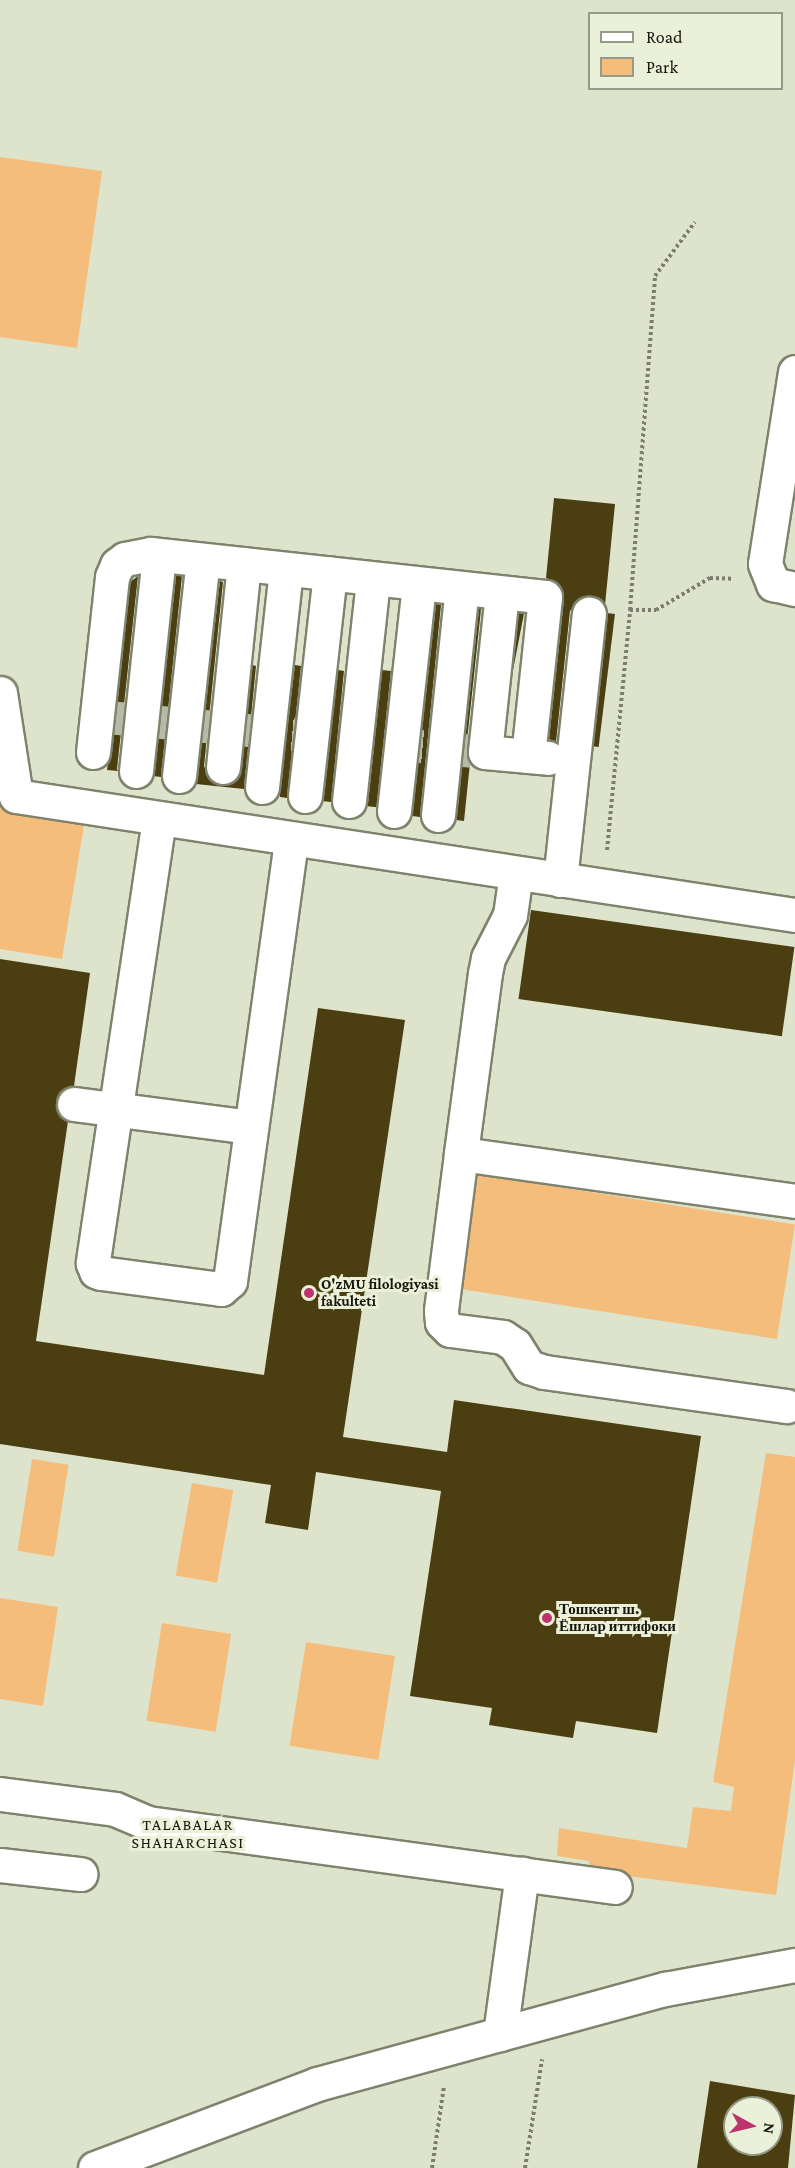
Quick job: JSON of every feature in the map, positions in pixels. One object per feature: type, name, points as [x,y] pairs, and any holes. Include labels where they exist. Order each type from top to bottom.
[{"type":"lane","points":[[782,585],[765,564],[795,372]]},
{"type":"lane","points":[[136,771],[159,555]]},
{"type":"lane","points":[[93,752],[112,577],[117,565],[125,559],[159,555],[545,597],[528,756]]},
{"type":"lane","points":[[179,776],[202,560]]},
{"type":"lane","points":[[223,767],[244,564]]},
{"type":"lane","points":[[262,787],[286,569]]},
{"type":"lane","points":[[305,796],[330,573]]},
{"type":"lane","points":[[349,801],[373,579]]},
{"type":"lane","points":[[394,811],[419,584]]},
{"type":"lane","points":[[438,815],[462,588]]},
{"type":"lane","points":[[502,593],[485,752],[573,760]]},
{"type":"lane","points":[[560,880],[589,614]]},
{"type":"lane","points":[[0,693],[8,795],[560,880],[786,909]]},
{"type":"lane","points":[[159,819],[93,1268],[101,1273],[221,1288],[230,1281],[291,839]]},
{"type":"lane","points":[[516,873],[510,915],[488,958],[485,973],[441,1311],[442,1322],[450,1330],[503,1337],[515,1345],[529,1367],[544,1372],[787,1406]]},
{"type":"lane","points":[[74,1104],[251,1127]]},
{"type":"lane","points":[[461,1154],[795,1201]]},
{"type":"lane","points":[[0,1794],[116,1809],[148,1823],[615,1887]]},
{"type":"lane","points":[[0,1865],[80,1874]]},
{"type":"lane","points":[[500,2034],[522,1874]]},
{"type":"lane","points":[[94,2168],[317,2084],[665,1989],[795,1965]]},
{"type":"path","points":[[603,886],[630,610],[655,276],[695,222]]},
{"type":"path","points":[[630,610],[656,610],[710,578],[782,585]]},
{"type":"path","points":[[525,2168],[549,2020]]},
{"type":"path","points":[[432,2168],[449,2048]]},
{"type":"green space","points":[[0,157],[102,171],[77,348],[0,337]]},
{"type":"green space","points":[[0,806],[86,813],[62,959],[0,949]]},
{"type":"green space","points":[[476,1174],[795,1225],[777,1339],[458,1289]]},
{"type":"green space","points":[[766,1453],[795,1457],[795,1761],[776,1895],[589,1871],[589,1861],[557,1856],[559,1828],[687,1848],[693,1807],[731,1811],[734,1787],[713,1782]]},
{"type":"green space","points":[[32,1459],[69,1465],[54,1557],[17,1551]]},
{"type":"green space","points":[[192,1483],[233,1490],[217,1583],[176,1576]]},
{"type":"green space","points":[[0,1598],[58,1607],[43,1706],[0,1699]]},
{"type":"green space","points":[[162,1623],[231,1634],[216,1732],[147,1721]]},
{"type":"green space","points":[[306,1642],[395,1656],[378,1760],[290,1746]]},
{"type":"building","points":[[554,498],[615,504],[605,605],[592,596],[582,597],[570,611],[556,742],[549,739],[564,598],[556,582],[546,578]]},
{"type":"building","points":[[138,576],[118,771],[107,770],[130,582]]},
{"type":"building","points":[[176,576],[182,576],[161,777],[153,776]]},
{"type":"building","points":[[220,581],[223,582],[204,766],[212,782],[220,786],[238,777],[252,665],[256,666],[244,789],[196,784]]},
{"type":"building","points":[[436,604],[441,605],[420,817],[412,816]]},
{"type":"building","points":[[479,609],[481,609],[466,750],[470,763],[464,821],[456,820]]},
{"type":"building","points":[[519,613],[524,614],[500,735],[496,734]]},
{"type":"building","points":[[607,613],[615,614],[599,747],[591,746]]},
{"type":"building","points":[[295,665],[301,666],[287,798],[280,797],[279,793]]},
{"type":"building","points":[[338,670],[344,671],[331,802],[322,801]]},
{"type":"building","points":[[382,670],[391,671],[377,807],[368,806]]},
{"type":"building","points":[[531,910],[794,947],[782,1036],[518,999]]},
{"type":"building","points":[[0,959],[90,973],[74,1086],[60,1092],[56,1101],[57,1112],[68,1121],[36,1341],[264,1375],[318,1008],[405,1020],[343,1437],[447,1452],[454,1400],[701,1436],[657,1733],[576,1721],[573,1738],[489,1725],[492,1708],[410,1696],[441,1491],[316,1472],[308,1530],[265,1523],[271,1485],[0,1444]]},
{"type":"building","points":[[710,2081],[795,2095],[788,2168],[697,2168]]},
{"type":"tunnel","points":[[97,716],[485,752]]},
{"type":"place","name":"O'zMU filologiyasi fakulteti","points":[[309,1293]]},
{"type":"place","name":"Тошкент ш. Ёшлар иттифоки","points":[[547,1618]]},
{"type":"district","name":"TALABALAR SHAHARCHASI","points":[[188,1834]]}]
